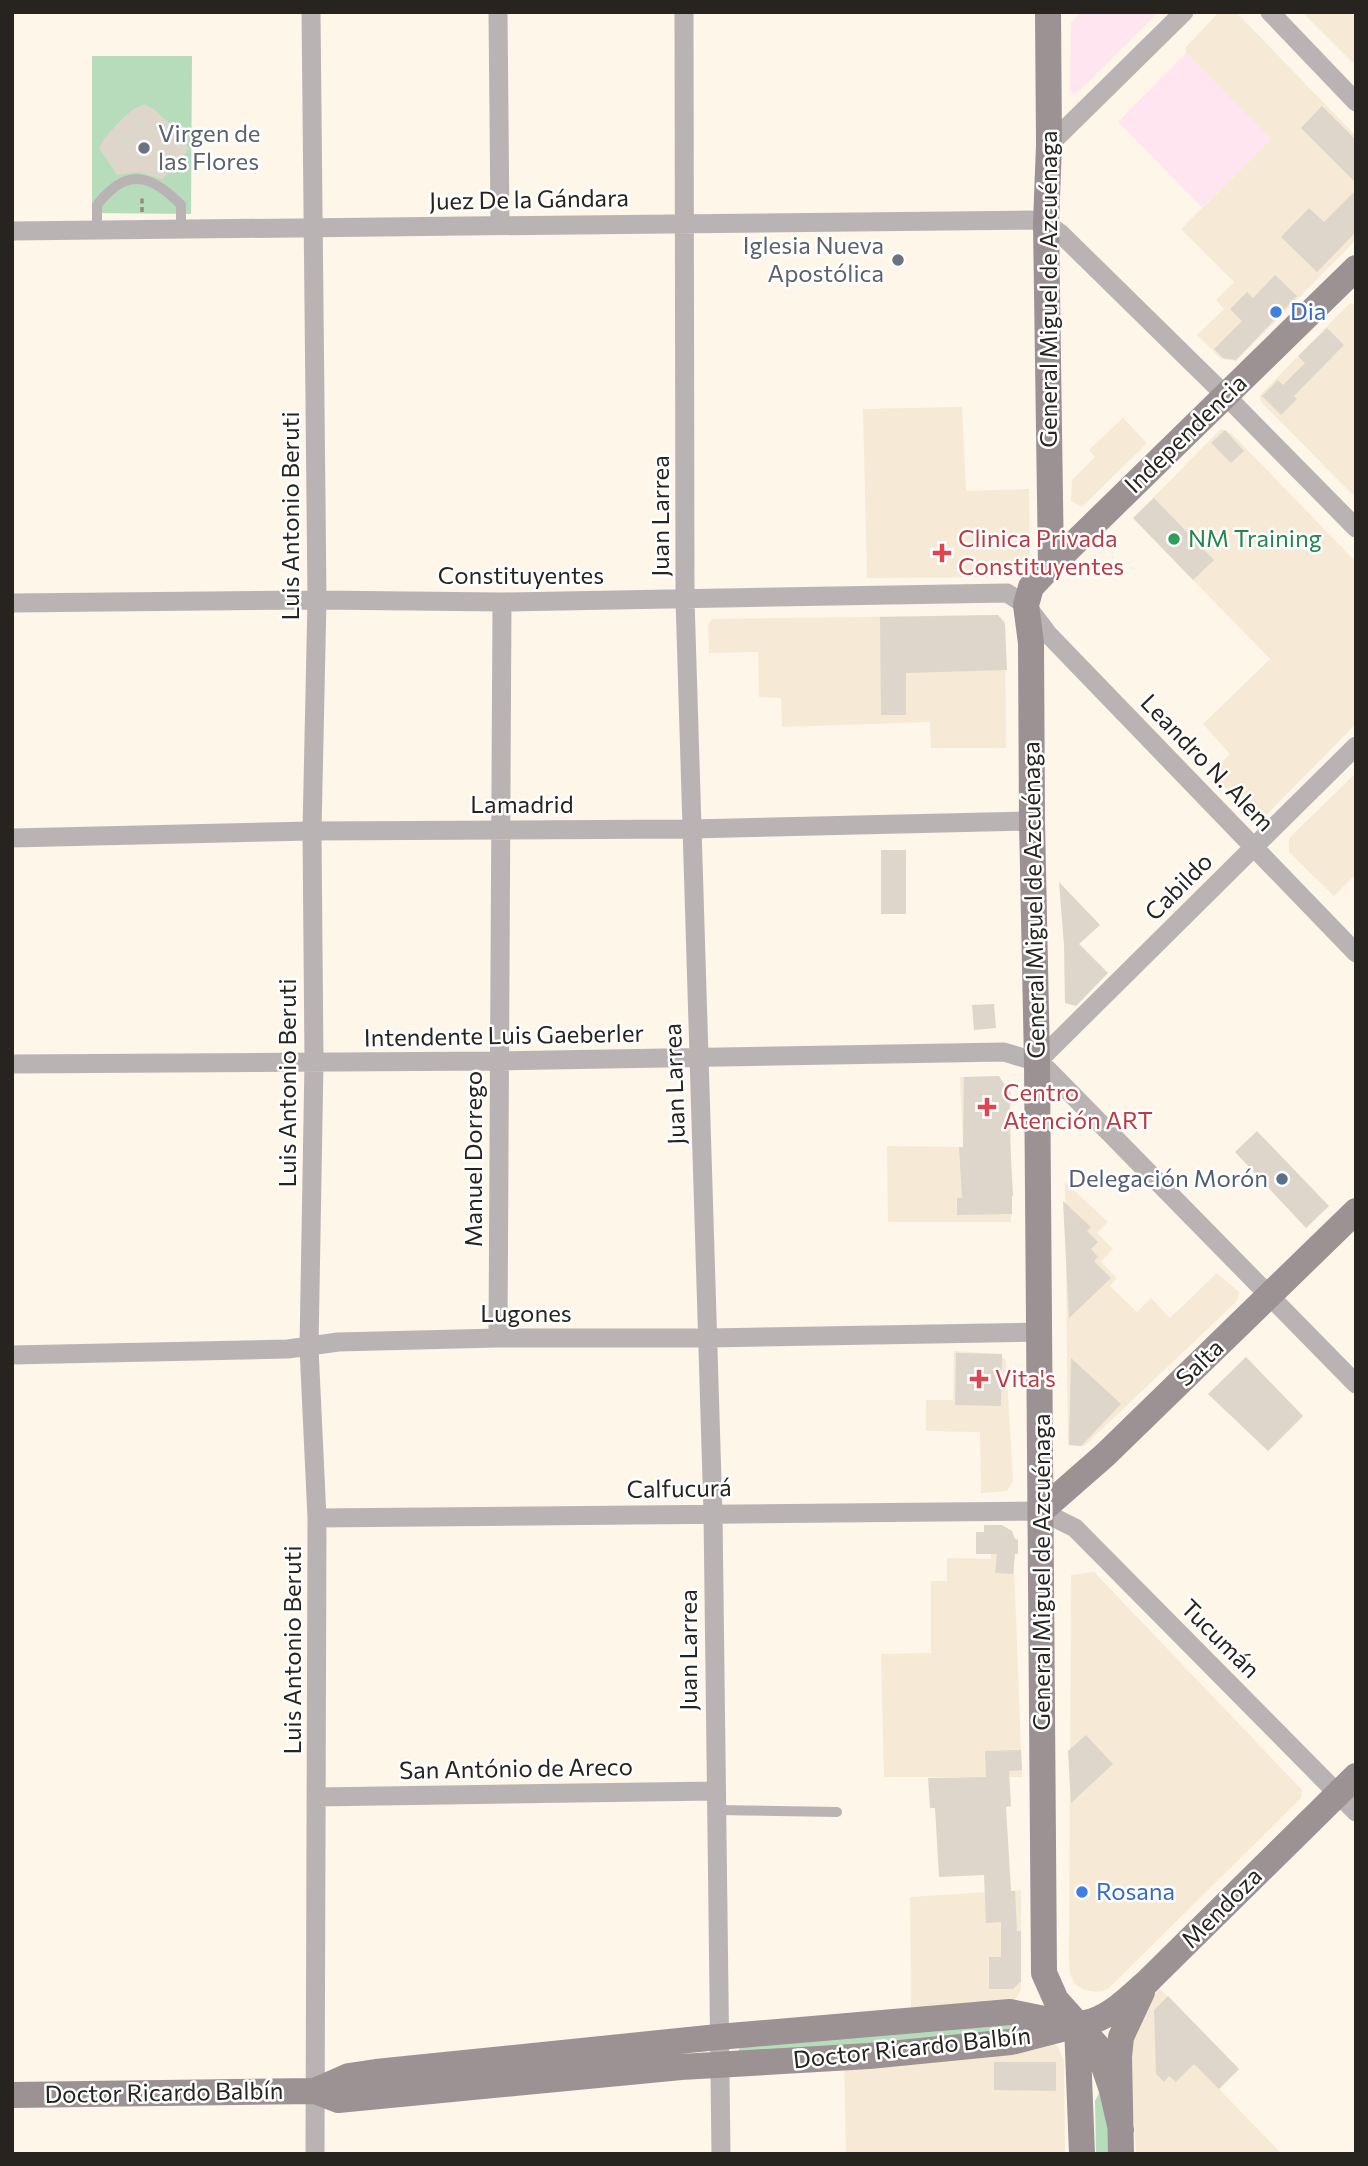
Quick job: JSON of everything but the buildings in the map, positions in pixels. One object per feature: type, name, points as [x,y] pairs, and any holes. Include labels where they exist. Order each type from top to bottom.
[{"type":"street","name":"Luis Antonio Beruti","points":[[312,12],[317,600],[312,831],[314,1062],[309,1348],[317,1518],[315,2154]]},
{"type":"street","points":[[498,12],[500,224]]},
{"type":"street","name":"Juan Larrea","points":[[684,12],[685,599],[713,1513],[721,2154]]},
{"type":"street","name":"General Miguel de Azcuénaga","points":[[1048,12],[1049,145],[1046,223],[1051,566]]},
{"type":"street","points":[[1049,145],[1184,12]]},
{"type":"street","points":[[1270,12],[1356,102]]},
{"type":"street","name":"Juez De la Gándara","points":[[12,231],[500,224],[1031,220],[1046,223]]},
{"type":"street","points":[[1046,223],[1061,234],[1226,396],[1356,528]]},
{"type":"street","name":"Independencia","points":[[1026,605],[1031,587],[1051,566],[1356,268]]},
{"type":"street","name":"Constituyentes","points":[[12,603],[317,600],[502,602],[1007,593],[1026,605]]},
{"type":"street","name":"Manuel Dorrego","points":[[498,1338],[502,602]]},
{"type":"street","name":"General Miguel de Azcuénaga","points":[[1026,605],[1031,643],[1037,1062],[1044,1973],[1056,2000],[1097,2046],[1105,2065],[1121,2142]]},
{"type":"street","name":"Leandro N. Alem","points":[[1026,605],[1048,634],[1356,953]]},
{"type":"street","name":"Cabildo","points":[[1037,1062],[1356,746]]},
{"type":"street","name":"Lamadrid","points":[[12,838],[312,831],[691,829],[1032,821]]},
{"type":"street","name":"Intendente Luis Gaeberler","points":[[12,1064],[500,1061],[1004,1052],[1037,1062]]},
{"type":"street","points":[[1037,1062],[1048,1070],[1356,1384]]},
{"type":"street","name":"Salta","points":[[1041,1511],[1105,1455],[1356,1211]]},
{"type":"street","name":"Lugones","points":[[12,1355],[309,1348],[338,1342],[498,1338],[708,1338],[1040,1332]]},
{"type":"street","name":"Calfucurá","points":[[317,1518],[1041,1511]]},
{"type":"street","name":"Tucumán","points":[[1041,1511],[1075,1528],[1350,1794]]},
{"type":"street","name":"Mendoza","points":[[1077,2025],[1103,2017],[1148,1981],[1350,1794]]},
{"type":"street","name":"San António de Areco","points":[[317,1797],[715,1800]]},
{"type":"street","points":[[1121,2142],[1121,2037],[1148,1981]]},
{"type":"street","name":"Doctor Ricardo Balbín","points":[[315,2091],[349,2076],[376,2072],[718,2037],[1010,2012],[1077,2025]]},
{"type":"street","points":[[1077,2025],[1082,2154]]},
{"type":"street","name":"Doctor Ricardo Balbín","points":[[12,2095],[315,2091],[338,2100],[718,2065],[869,2056],[1012,2042],[1077,2025]]},
{"type":"lane","points":[[97,230],[97,205],[102,199],[116,184],[124,180],[142,179],[152,180],[181,205],[181,229]]},
{"type":"lane","points":[[715,1800],[837,1812]]},
{"type":"path","points":[[142,179],[142,215]]},
{"type":"shaded area","points":[[1081,12],[1159,12],[1075,95],[1070,90],[1071,22]]},
{"type":"shaded area","points":[[1219,12],[1236,12],[1356,136],[1356,240],[1236,361],[1221,359],[1197,335],[1224,309],[1216,300],[1234,282],[1181,229],[1271,139],[1186,53],[1186,47]]},
{"type":"shaded area","points":[[1302,12],[1356,12],[1356,66]]},
{"type":"shaded area","points":[[1186,53],[1271,139],[1202,207],[1118,122]]},
{"type":"shaded area","points":[[1350,303],[1356,305],[1356,498],[1261,402],[1260,395]]},
{"type":"shaded area","points":[[962,407],[966,491],[1029,489],[1030,553],[1008,577],[867,578],[863,409]]},
{"type":"shaded area","points":[[1123,418],[1147,443],[1082,507],[1071,501],[1072,480],[1095,457],[1089,450]]},
{"type":"shaded area","points":[[1221,429],[1231,433],[1356,562],[1356,724],[1267,814],[1253,817],[1212,773],[1230,754],[1203,724],[1270,659],[1133,518]]},
{"type":"shaded area","points":[[996,615],[1005,621],[1006,748],[931,748],[930,722],[782,727],[781,698],[759,697],[758,652],[709,653],[708,626],[712,619]]},
{"type":"shaded area","points":[[1356,773],[1356,874],[1334,896],[1289,852],[1289,838]]},
{"type":"shaded area","points":[[960,1077],[1000,1078],[1011,1092],[1011,1222],[888,1222],[887,1146],[963,1147]]},
{"type":"shaded area","points":[[1065,1182],[1108,1222],[1097,1233],[1113,1249],[1101,1262],[1117,1278],[1110,1286],[1137,1312],[1151,1298],[1170,1318],[1217,1273],[1239,1292],[1237,1301],[1084,1446],[1068,1445]]},
{"type":"shaded area","points":[[954,1351],[999,1354],[1006,1360],[1013,1481],[1007,1491],[981,1493],[980,1432],[926,1431],[926,1400],[953,1400]]},
{"type":"shaded area","points":[[989,1530],[1013,1539],[1022,1777],[884,1777],[881,1654],[931,1653],[931,1581],[947,1581],[947,1558],[991,1559]]},
{"type":"shaded area","points":[[1094,1572],[1302,1790],[1301,1798],[1108,1989],[1097,1992],[1084,1990],[1075,1984],[1070,1974],[1069,1962],[1071,1575]]},
{"type":"shaded area","points":[[1021,1890],[1021,1989],[1018,1996],[1012,2001],[911,2008],[910,1897]]},
{"type":"shaded area","points":[[1158,1987],[1239,2069],[1219,2089],[1282,2154],[1136,2154],[1128,2030]]},
{"type":"shaded area","points":[[1050,2041],[1057,2046],[1064,2060],[1065,2154],[846,2154],[844,2059]]},
{"type":"green space","points":[[92,56],[192,56],[191,214],[92,213]]},
{"type":"green space","points":[[1002,2023],[1016,2028],[1005,2035],[738,2053],[740,2045]]},
{"type":"green space","points":[[1100,2091],[1108,2130],[1108,2154],[1096,2154],[1095,2101]]},
{"type":"place","name":"Virgen de las Flores","points":[[144,148]]},
{"type":"place","name":"Iglesia Nueva Apostólica","points":[[898,260]]},
{"type":"place","name":"Dia","points":[[1276,312]]},
{"type":"place","name":"NM Training","points":[[1174,539]]},
{"type":"place","name":"Clinica Privada Constituyentes","points":[[942,553]]},
{"type":"place","name":"Centro Atención ART","points":[[987,1107]]},
{"type":"place","name":"Delegación Morón","points":[[1282,1179]]},
{"type":"place","name":"Vita's","points":[[979,1379]]},
{"type":"place","name":"Rosana","points":[[1082,1892]]}]
